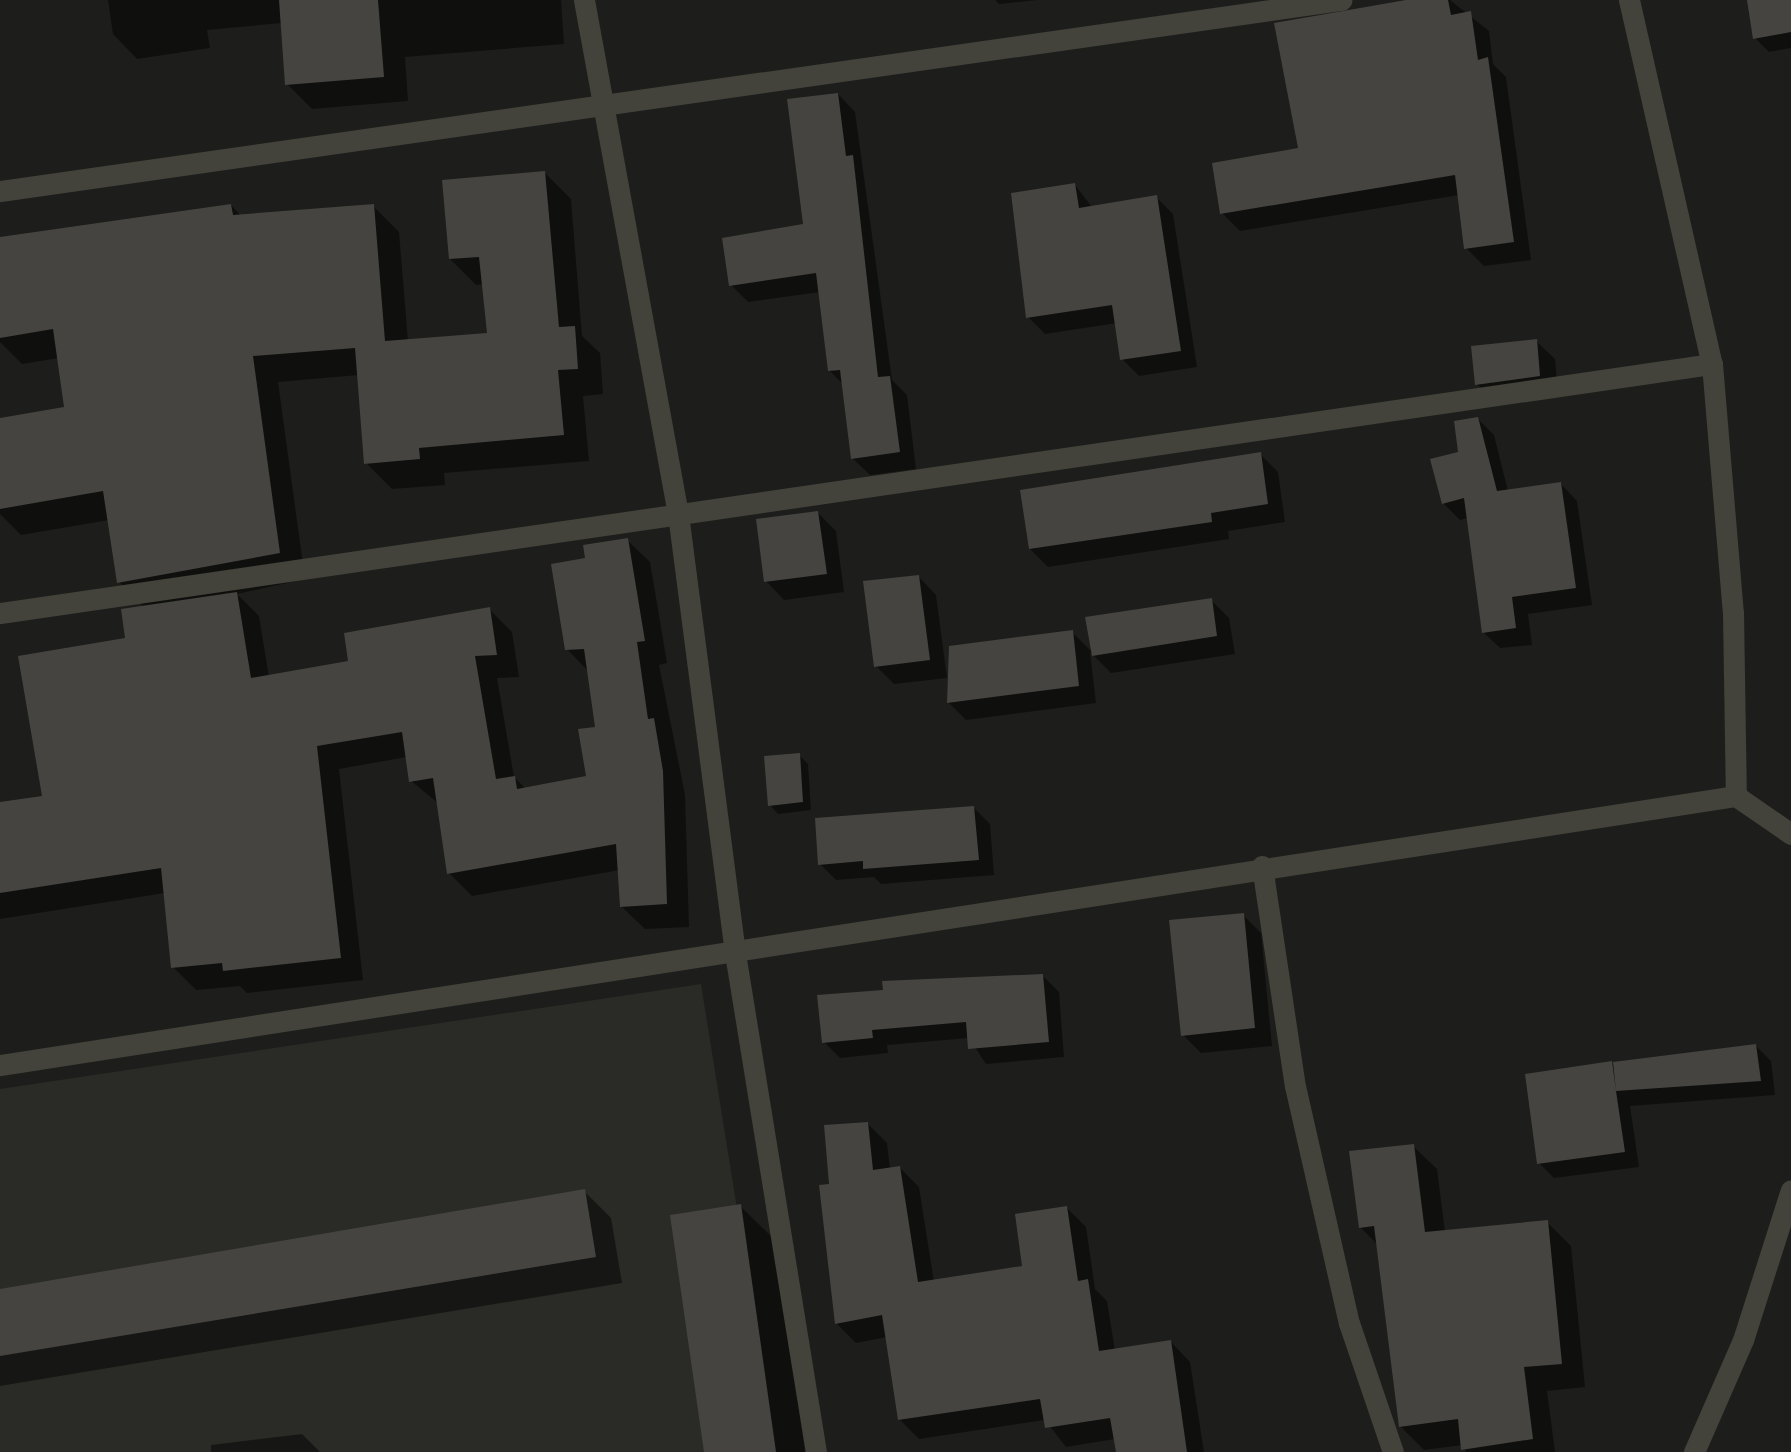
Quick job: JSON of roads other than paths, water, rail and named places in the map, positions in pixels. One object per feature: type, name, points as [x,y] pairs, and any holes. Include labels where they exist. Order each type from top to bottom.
[{"type":"street","points":[[584,0],[678,514],[734,947],[816,1452]]},
{"type":"street","points":[[0,191],[1341,0]]},
{"type":"street","points":[[1629,0],[1712,364],[1733,612],[1736,796]]},
{"type":"street","points":[[0,612],[1712,364]]},
{"type":"street","points":[[0,1065],[734,947],[1736,796],[1791,834]]},
{"type":"street","points":[[1262,866],[1295,1086],[1349,1324],[1393,1452]]},
{"type":"street","points":[[1693,1452],[1743,1340],[1791,1190]]}]
